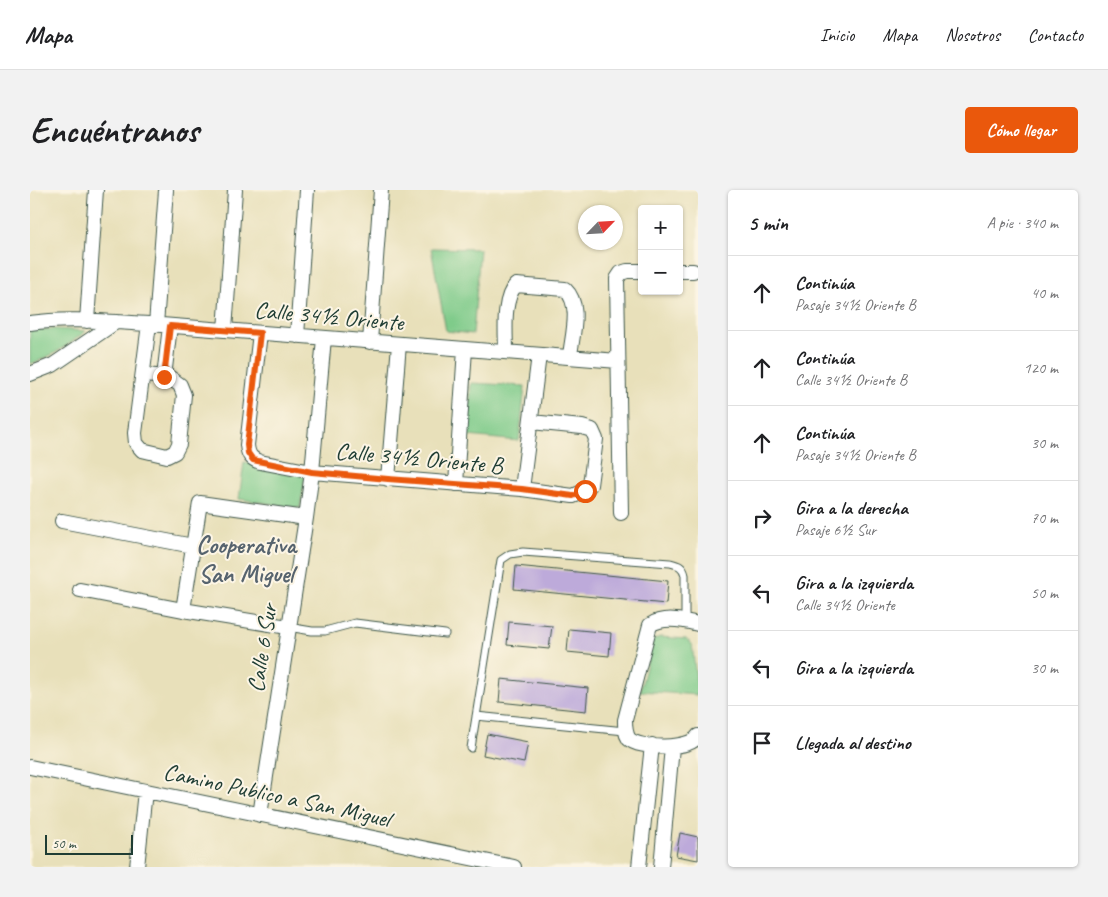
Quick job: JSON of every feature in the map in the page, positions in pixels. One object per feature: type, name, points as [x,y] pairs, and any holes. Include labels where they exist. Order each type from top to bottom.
[{"type":"street","points":[[87,321],[96,190]]},
{"type":"street","points":[[164,377],[158,325],[166,190]]},
{"type":"street","points":[[225,330],[235,190]]},
{"type":"street","points":[[298,336],[308,190]]},
{"type":"street","points":[[370,342],[381,190]]},
{"type":"street","points":[[621,513],[617,279],[620,273],[638,271]]},
{"type":"street","points":[[506,352],[507,303],[511,291],[516,285],[565,289],[570,294],[575,307],[570,356]]},
{"type":"street","name":"Calle 34½ Oriente","points":[[30,323],[42,321],[116,322],[618,360]]},
{"type":"street","points":[[30,374],[53,365],[116,322]]},
{"type":"street","points":[[143,375],[169,377],[180,385],[184,395],[179,444],[175,452],[167,456],[142,450],[136,443],[135,433],[143,375],[158,325]]},
{"type":"street","name":"Calle 34½ Oriente B","points":[[260,333],[247,445],[248,453],[253,460],[312,472],[522,489],[573,496],[585,491],[590,485],[596,439],[592,430],[582,427],[532,422]]},
{"type":"street","name":"Calle 6 Sur","points":[[260,815],[306,518],[324,338]]},
{"type":"street","points":[[388,479],[399,344]]},
{"type":"street","points":[[456,484],[465,349]]},
{"type":"street","points":[[522,489],[539,355]]},
{"type":"street","points":[[183,610],[200,504],[306,518]]},
{"type":"street","points":[[62,522],[193,546]]},
{"type":"street","points":[[80,590],[183,610],[288,627]]},
{"type":"street","points":[[691,623],[658,620],[650,625],[625,720],[625,731],[630,740],[640,744],[672,747],[687,744],[697,739]]},
{"type":"street","points":[[639,867],[652,745]]},
{"type":"street","points":[[661,867],[672,747]]},
{"type":"street","name":"Camino Publico a San Miguel","points":[[30,768],[514,867]]},
{"type":"street","points":[[137,867],[145,791]]},
{"type":"lane","points":[[471,748],[502,560],[510,554],[523,552],[670,563],[680,566],[684,570],[685,575],[691,623]]},
{"type":"lane","points":[[288,627],[325,631],[355,624],[445,634]]},
{"type":"lane","points":[[476,716],[625,731]]},
{"type":"green space","points":[[431,248],[480,249],[473,334],[446,331]]},
{"type":"green space","points":[[30,330],[86,331],[59,350],[30,364]]},
{"type":"green space","points":[[471,383],[525,386],[519,441],[468,436]]},
{"type":"green space","points":[[244,462],[306,471],[300,508],[239,499]]},
{"type":"green space","points":[[660,637],[686,639],[692,644],[698,695],[640,691],[653,640]]},
{"type":"building","points":[[516,566],[668,581],[666,604],[514,589]]},
{"type":"building","points":[[509,622],[552,626],[549,649],[507,645]]},
{"type":"building","points":[[569,629],[611,633],[609,656],[567,652]]},
{"type":"building","points":[[501,679],[588,688],[586,711],[499,702]]},
{"type":"building","points":[[487,734],[528,742],[524,763],[483,755]]},
{"type":"building","points":[[680,833],[698,837],[698,860],[676,856]]},
{"type":"district","name":"Cooperativa San Miguel","points":[[246,560]]},
{"type":"route","points":[[164,377],[170,326],[260,333],[247,445],[248,453],[253,460],[312,472],[522,489],[573,496],[585,491]]}]
